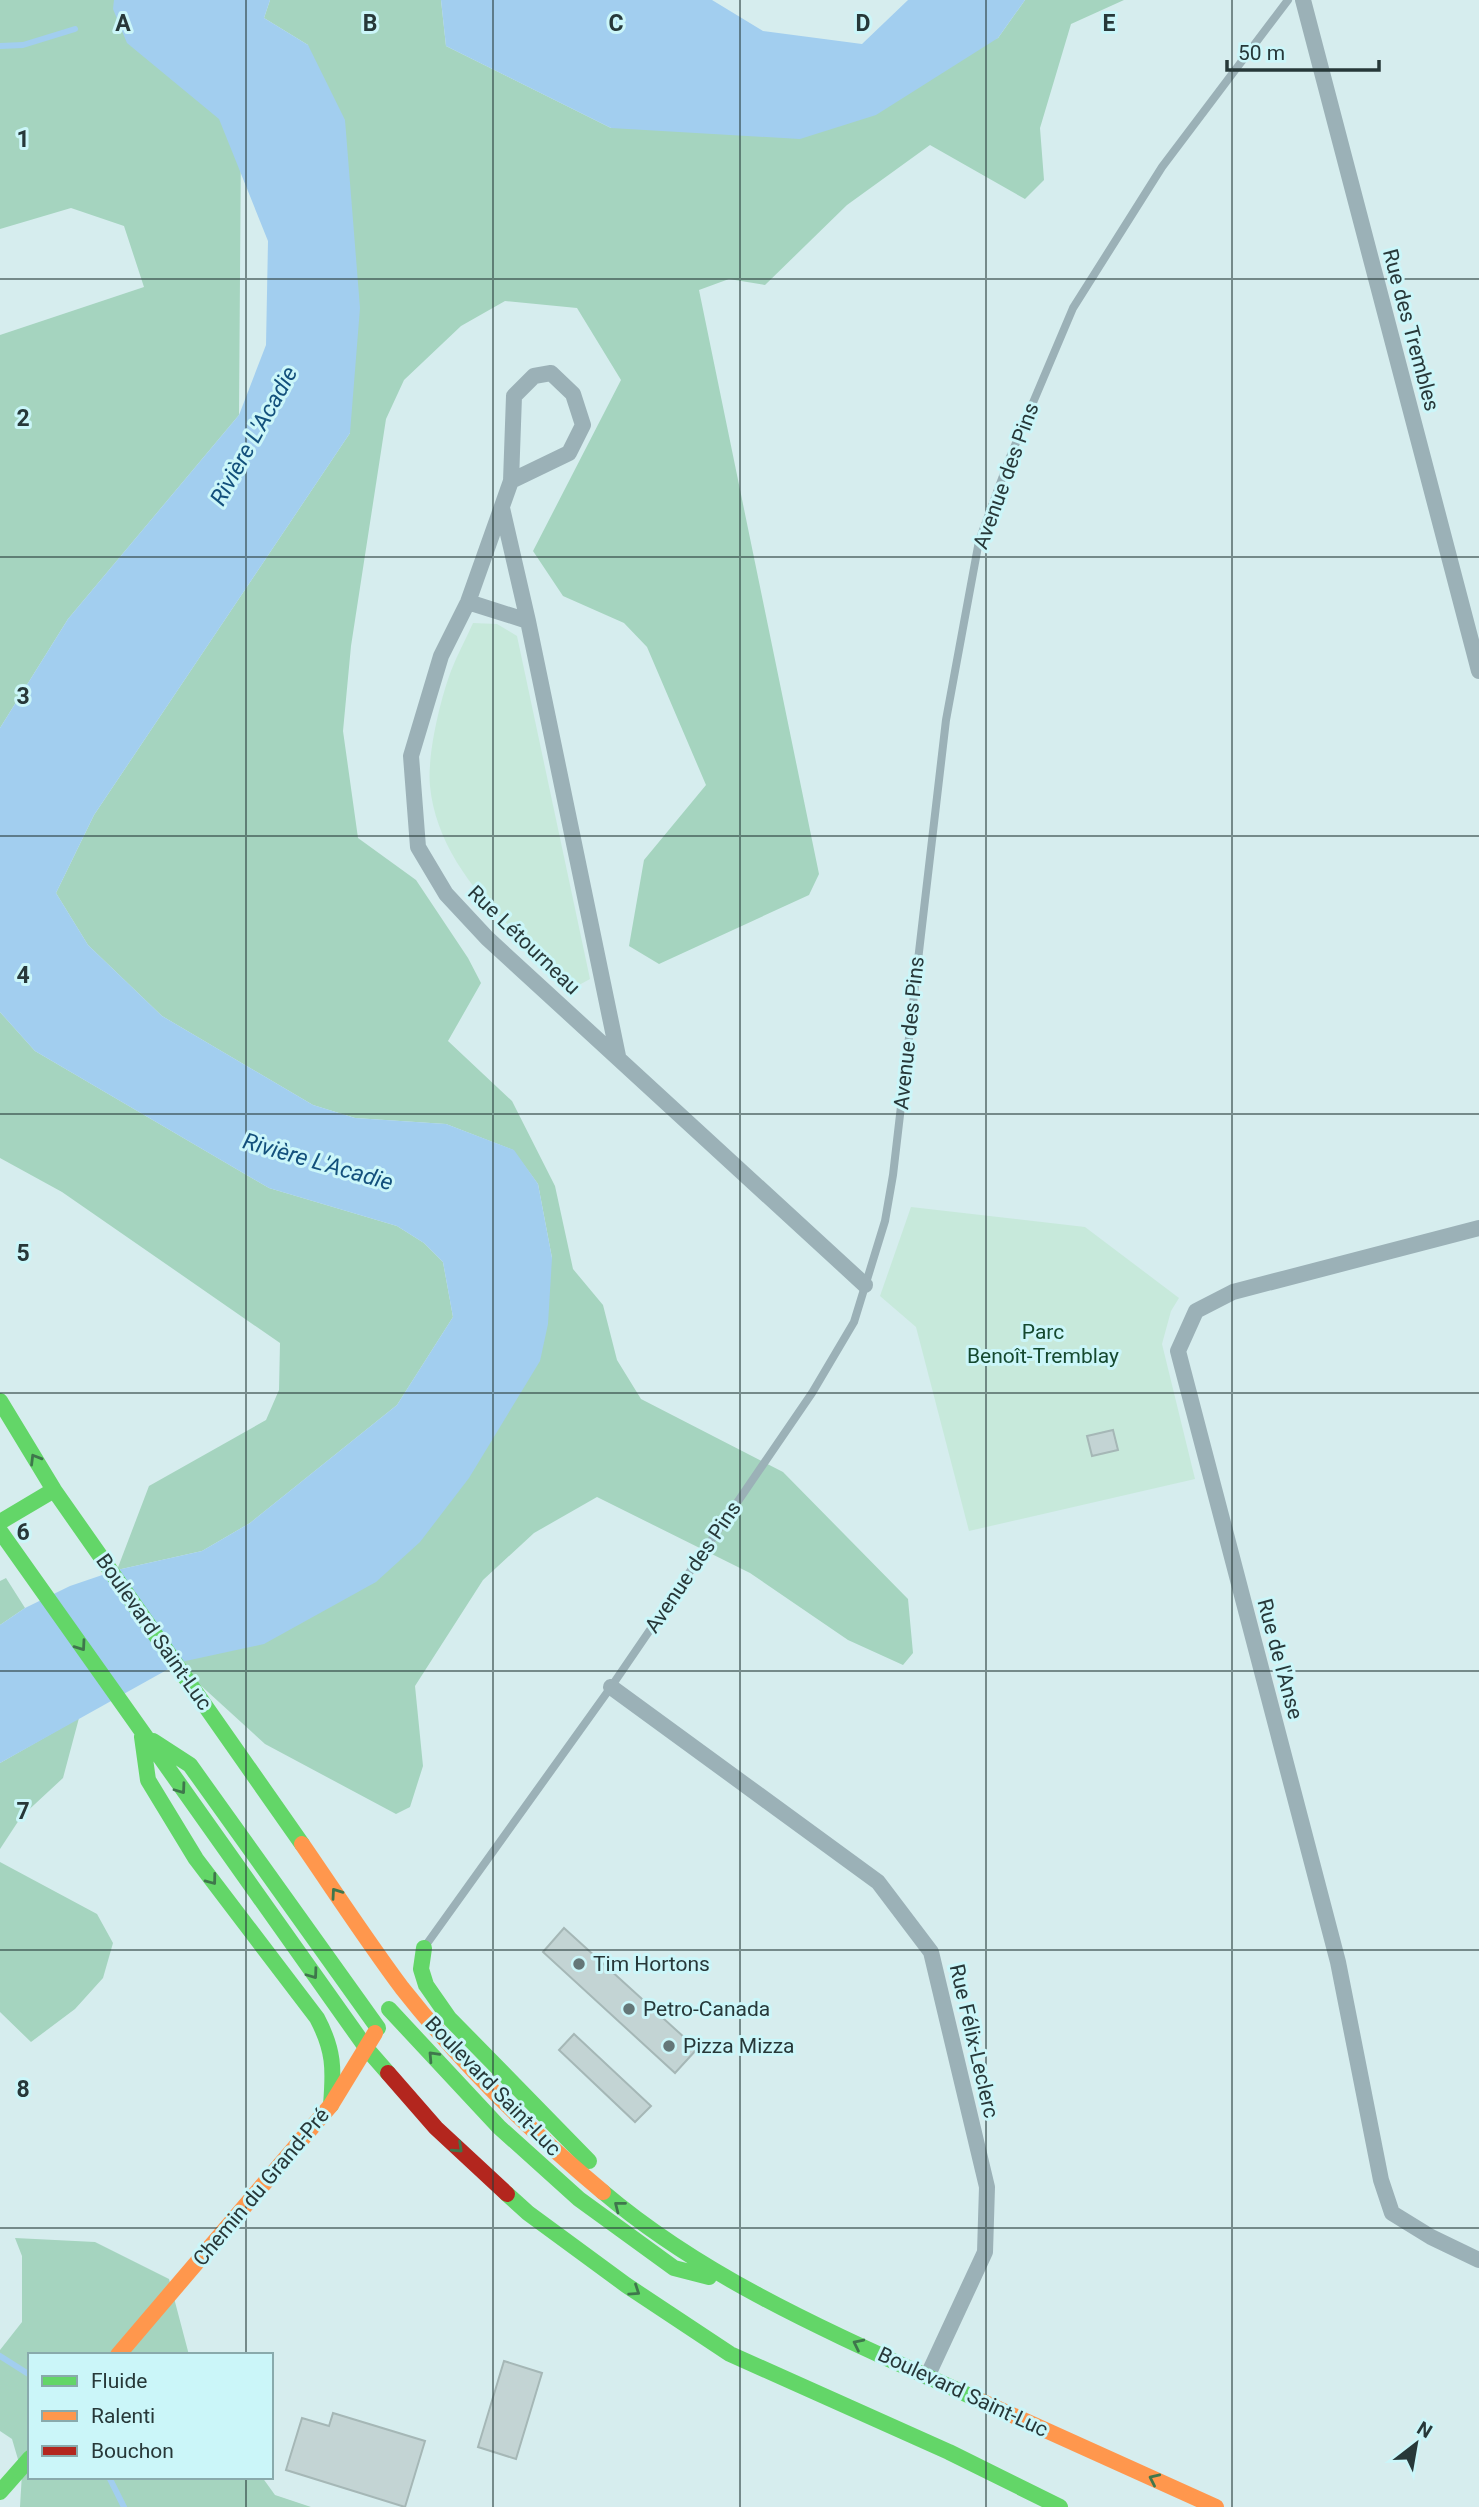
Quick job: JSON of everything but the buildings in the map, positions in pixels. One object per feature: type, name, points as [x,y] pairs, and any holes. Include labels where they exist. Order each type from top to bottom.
[{"type":"main road","name":"Boulevard Saint-Luc","points":[[0,1401],[54,1490],[439,2033],[508,2107],[576,2172],[631,2216],[737,2284],[927,2377],[1216,2507]]},
{"type":"main road","points":[[0,1522],[54,1490]]},
{"type":"main road","points":[[0,1531],[366,2049],[436,2128],[528,2213],[626,2285],[730,2354],[949,2452],[1060,2507]]},
{"type":"main road","points":[[141,1733],[190,1765],[378,2028]]},
{"type":"main road","points":[[141,1733],[148,1780],[196,1860],[317,2018],[331,2044],[335,2062],[331,2105]]},
{"type":"main road","points":[[424,1948],[421,1969],[426,1985],[449,2018],[579,2152],[641,2206],[700,2246],[737,2284]]},
{"type":"main road","points":[[405,1982],[389,2008],[499,2127],[579,2199],[674,2268],[737,2284]]},
{"type":"main road","name":"Chemin du Grand-Pré","points":[[120,2353],[331,2105],[389,2008]]},
{"type":"main road","points":[[0,2492],[28,2460]]},
{"type":"street","name":"Rue des Trembles","points":[[1303,0],[1479,671]]},
{"type":"street","name":"Rue Létourneau","points":[[511,481],[569,453],[583,425],[573,394],[551,373],[534,376],[514,396],[511,481],[468,601],[441,656],[411,756],[418,847],[446,894],[487,938],[865,1285]]},
{"type":"street","name":"Rue Létourneau","points":[[502,508],[618,1056]]},
{"type":"street","points":[[468,601],[528,621]]},
{"type":"street","name":"Rue de l'Anse","points":[[1479,1228],[1233,1292],[1196,1311],[1178,1351],[1338,1962],[1381,2180],[1392,2213],[1431,2237],[1479,2260]]},
{"type":"street","name":"Rue Félix-Leclerc","points":[[611,1687],[878,1882],[931,1952],[987,2187],[985,2252],[927,2377]]},
{"type":"lane","name":"Avenue des Pins","points":[[413,1968],[424,1948],[611,1687],[812,1393],[854,1322],[885,1221],[893,1175],[946,720],[979,541],[1010,457],[1073,308],[1162,167],[1288,0]]},
{"type":"green space","points":[[0,0],[242,0],[239,415],[68,619],[0,728],[0,335],[144,287],[124,226],[71,208],[0,229]]},
{"type":"green space","points":[[270,0],[441,0],[446,46],[611,128],[998,38],[1025,0],[1124,0],[1071,24],[1040,128],[1044,180],[1025,199],[930,145],[847,205],[765,285],[729,279],[699,290],[819,874],[809,895],[659,964],[629,946],[644,860],[706,785],[647,647],[624,623],[563,596],[533,551],[621,380],[577,308],[505,301],[461,326],[404,380],[386,419],[351,646],[343,731],[358,838],[416,880],[468,958],[481,983],[448,1041],[512,1101],[555,1186],[573,1269],[603,1305],[617,1360],[641,1399],[783,1472],[908,1599],[913,1653],[903,1665],[848,1640],[750,1573],[597,1497],[534,1533],[483,1580],[415,1686],[423,1766],[410,1807],[396,1814],[265,1744],[197,1682],[181,1662],[552,1258],[538,1184],[513,1150],[446,1124],[355,1118],[313,1105],[162,1016],[88,945],[56,893],[94,815],[350,433],[308,45],[264,18]]},
{"type":"green space","points":[[473,623],[497,624],[517,636],[590,979],[579,985],[530,945],[484,899],[448,846],[436,817],[430,786],[430,759],[435,728],[451,671]]},
{"type":"green space","points":[[0,1012],[35,1051],[269,1188],[397,1226],[424,1243],[443,1262],[453,1317],[397,1405],[250,1523],[202,1551],[117,1570],[149,1486],[266,1420],[279,1390],[280,1343],[62,1192],[0,1158]]},
{"type":"green space","name":"Parc Benoît-Tremblay","points":[[911,1207],[1085,1227],[1179,1298],[1171,1311],[1162,1344],[1195,1479],[969,1531],[916,1327],[880,1296]]},
{"type":"green space","points":[[6,1578],[25,1608],[0,1625],[0,1581]]},
{"type":"green space","points":[[79,1718],[63,1778],[21,1817],[0,1849],[0,1763]]},
{"type":"green space","points":[[0,1862],[97,1914],[113,1943],[103,1978],[75,2009],[31,2042],[0,2012]]},
{"type":"green space","points":[[15,2238],[95,2242],[169,2279],[188,2353],[28,2353],[28,2479],[263,2479],[275,2495],[311,2507],[20,2507],[22,2473],[12,2439],[0,2431],[0,2350],[22,2322],[22,2256]]},
{"type":"water","name":"Rivière L'Acadie","points":[[114,0],[270,0],[264,18],[308,45],[345,120],[360,308],[350,433],[94,815],[56,893],[88,945],[162,1016],[313,1105],[355,1118],[446,1124],[514,1150],[538,1184],[552,1258],[548,1324],[540,1361],[469,1478],[420,1542],[376,1582],[264,1644],[181,1662],[0,1763],[0,1625],[25,1608],[70,1586],[117,1570],[202,1551],[250,1523],[397,1405],[453,1317],[443,1262],[424,1243],[397,1226],[269,1188],[35,1051],[0,1012],[0,728],[68,619],[239,415],[266,345],[268,241],[219,119],[127,43],[113,9]]},
{"type":"water","points":[[441,0],[712,0],[763,31],[862,44],[908,0],[1025,0],[998,38],[876,115],[800,139],[611,128],[446,46]]},
{"type":"waterway","points":[[0,46],[23,45],[75,29]]},
{"type":"waterway","points":[[0,2356],[28,2374]]},
{"type":"waterway","points":[[110,2479],[124,2507]]},
{"type":"traffic: fast","points":[[0,1401],[54,1490],[302,1844]]},
{"type":"traffic: fast","points":[[0,1522],[54,1490]]},
{"type":"traffic: fast","points":[[0,1531],[367,2049],[388,2073]]},
{"type":"traffic: fast","points":[[142,1737],[148,1780],[196,1859],[317,2018],[332,2060],[331,2105]]},
{"type":"traffic: fast","points":[[153,1741],[190,1765],[378,2028]]},
{"type":"traffic: fast","points":[[424,1948],[421,1969],[426,1985],[449,2018],[589,2161]]},
{"type":"traffic: fast","points":[[389,2009],[499,2127],[579,2199],[674,2268],[709,2277]]},
{"type":"traffic: fast","points":[[603,2192],[646,2226],[737,2284],[834,2333],[981,2401]]},
{"type":"traffic: fast","points":[[507,2194],[528,2213],[626,2285],[730,2354],[949,2452],[1060,2507]]},
{"type":"traffic: fast","points":[[0,2492],[28,2460]]},
{"type":"traffic: slow","points":[[302,1844],[402,1988],[448,2043],[549,2145],[603,2192]]},
{"type":"traffic: slow","points":[[120,2353],[331,2105],[375,2033]]},
{"type":"traffic: slow","points":[[981,2401],[1216,2507]]},
{"type":"traffic: jam","points":[[388,2073],[436,2128],[507,2194]]},
{"type":"place","name":"Tim Hortons","points":[[579,1964]]},
{"type":"place","name":"Petro-Canada","points":[[629,2009]]},
{"type":"place","name":"Pizza Mizza","points":[[669,2046]]}]
